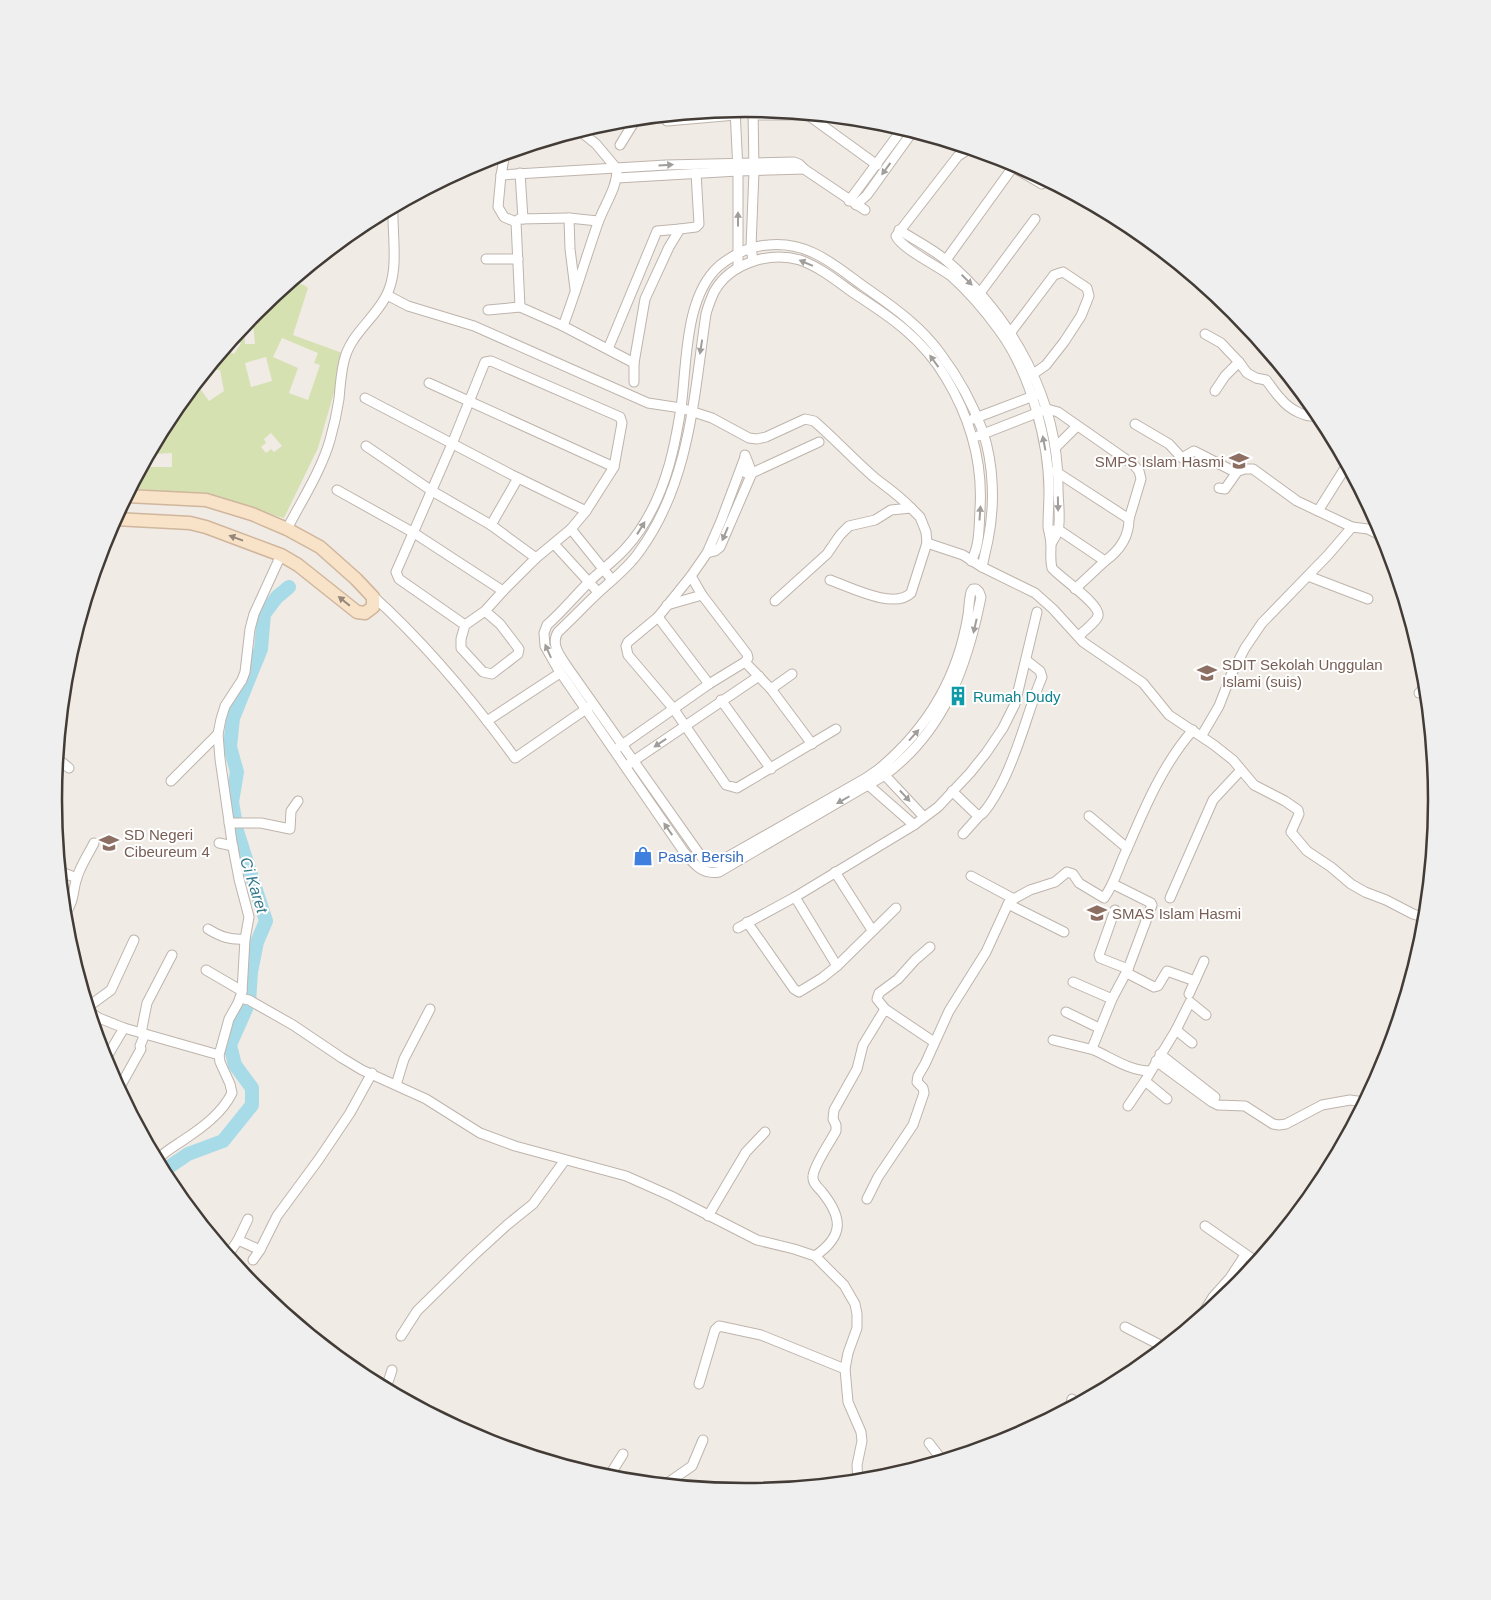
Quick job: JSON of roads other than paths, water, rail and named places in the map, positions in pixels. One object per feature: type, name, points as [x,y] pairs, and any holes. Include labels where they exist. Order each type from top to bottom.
[{"type":"street","points":[[736,117],[738,268]]},
{"type":"street","points":[[753,117],[754,167],[751,247],[753,261]]},
{"type":"street","points":[[816,121],[877,165]]},
{"type":"street","points":[[620,146],[631,127]]},
{"type":"street","points":[[853,203],[898,135]]},
{"type":"street","points":[[586,136],[596,144],[617,174]]},
{"type":"street","points":[[853,203],[866,195],[909,137]]},
{"type":"street","points":[[963,152],[958,156],[896,236],[898,240],[977,296],[1029,378]]},
{"type":"street","points":[[504,161],[498,208],[504,217],[520,220],[569,218],[598,221]]},
{"type":"street","points":[[617,174],[666,165],[754,167],[794,162],[800,164],[804,169],[865,210]]},
{"type":"street","points":[[501,175],[520,173],[696,173],[738,167]]},
{"type":"street","points":[[946,260],[1010,171]]},
{"type":"street","points":[[520,173],[518,258],[520,307]]},
{"type":"street","points":[[608,349],[657,231],[696,227],[698,224],[696,173]]},
{"type":"street","points":[[563,326],[576,292],[598,221],[617,174]]},
{"type":"street","points":[[287,529],[320,466],[330,441],[344,360],[348,348],[354,337],[374,315],[389,290],[393,267],[390,217]]},
{"type":"street","points":[[569,218],[570,249],[576,292]]},
{"type":"street","points":[[977,296],[1035,219]]},
{"type":"street","points":[[634,382],[634,363],[645,299],[669,247],[680,229]]},
{"type":"street","points":[[900,230],[946,260],[1010,332],[1036,395],[1047,409],[1056,447],[1059,530],[1051,544]]},
{"type":"street","points":[[882,772],[891,759],[917,732],[940,700],[959,652],[968,617],[971,592],[973,589],[976,589],[981,597],[964,665],[948,701],[932,728],[898,765],[882,772],[719,872],[709,873],[701,870],[684,852],[584,710],[545,646],[544,636],[547,625],[626,548],[639,532],[656,501],[668,472],[675,443],[688,344],[698,300],[709,277],[718,267],[738,253],[751,247],[777,244],[801,247],[822,257],[890,305],[930,340],[940,352],[957,377],[972,419],[980,503],[976,557],[982,567],[1035,593],[1053,609],[1083,642],[1143,682],[1169,715],[1202,735],[1233,760],[1254,785],[1298,810],[1299,814],[1291,832],[1307,851],[1357,888],[1418,916]]},
{"type":"street","points":[[866,782],[717,863],[711,864],[702,859],[593,704],[564,662],[554,640],[558,632],[598,592],[621,573],[639,553],[666,508],[687,442],[708,308],[720,284],[738,268],[753,261],[767,258],[785,257],[801,260],[818,268],[892,318],[926,350],[983,433],[990,469],[992,500],[988,540],[976,557]]},
{"type":"street","points":[[486,259],[518,258]]},
{"type":"street","points":[[1010,332],[1054,274],[1063,272],[1087,288],[1090,296],[1081,316],[1046,365],[1029,378]]},
{"type":"street","points":[[632,293],[645,299]]},
{"type":"street","points":[[386,295],[408,306],[474,326],[648,403],[692,410],[726,424],[748,438],[766,437],[806,419],[810,419],[820,426],[874,477],[900,496],[920,517],[928,543],[911,593],[906,597],[899,599],[875,596],[830,580]]},
{"type":"street","points":[[488,310],[520,307],[563,326],[634,363]]},
{"type":"street","points":[[1205,334],[1221,343],[1247,373],[1256,378],[1266,380],[1280,399],[1292,408],[1309,416]]},
{"type":"street","points":[[465,625],[399,579],[396,574],[470,402],[485,362],[491,361],[620,417],[622,423],[614,467],[586,511],[571,529],[536,558],[502,591],[485,611],[465,625],[461,639],[461,648],[483,672],[488,674],[495,673],[518,654],[519,649],[500,624],[485,611]]},
{"type":"street","points":[[1215,391],[1225,376],[1239,362]]},
{"type":"street","points":[[429,383],[614,467]]},
{"type":"street","points":[[972,419],[1036,395]]},
{"type":"street","points":[[1036,395],[1037,413],[1048,466],[1048,529],[1052,568],[1092,603],[1098,612],[1097,618],[1081,634]]},
{"type":"street","points":[[365,398],[518,478],[586,511]]},
{"type":"street","points":[[973,438],[1047,409],[1058,412],[1134,465],[1139,471],[1141,479],[1129,519],[1128,531],[1121,546],[1116,553],[1075,589]]},
{"type":"street","points":[[1135,424],[1169,444],[1181,458],[1194,452],[1237,472]]},
{"type":"street","points":[[1056,447],[1078,426]]},
{"type":"street","points":[[738,473],[752,473],[819,442]]},
{"type":"street","points":[[366,446],[432,491],[491,524],[536,558]]},
{"type":"street","points":[[707,553],[715,551],[720,546],[752,473],[745,455],[727,506],[707,553],[658,617],[632,637],[626,646],[628,655],[673,708],[730,787],[737,788],[836,729]]},
{"type":"street","points":[[1048,466],[1129,519]]},
{"type":"street","points":[[1220,488],[1225,489],[1237,472],[1253,469],[1297,501],[1318,512],[1352,526],[1374,532]]},
{"type":"street","points":[[1318,512],[1343,471]]},
{"type":"street","points":[[491,524],[518,478]]},
{"type":"street","points":[[337,490],[414,533],[502,591]]},
{"type":"street","points":[[134,497],[189,498],[220,503],[287,529],[320,548],[356,579],[419,640],[454,679],[515,758],[593,704]]},
{"type":"street","points":[[145,521],[151,516],[154,509],[152,502],[146,498]]},
{"type":"street","points":[[189,498],[185,514],[190,523]]},
{"type":"street","points":[[727,506],[736,510]]},
{"type":"street","points":[[775,601],[827,554],[840,535],[849,526],[875,520],[891,510],[911,508]]},
{"type":"street","points":[[123,520],[190,523],[206,527],[282,555],[298,565],[357,612],[365,613],[371,609],[389,610]]},
{"type":"street","points":[[1202,735],[1219,706],[1231,675],[1256,631],[1268,615],[1328,555],[1352,526]]},
{"type":"street","points":[[571,529],[612,580]]},
{"type":"street","points":[[1048,529],[1059,530],[1106,562]]},
{"type":"street","points":[[928,543],[976,557]]},
{"type":"street","points":[[554,544],[598,592]]},
{"type":"street","points":[[162,1155],[211,1119],[223,1107],[231,1095],[232,1088],[221,1067],[219,1054],[229,1020],[246,997],[245,939],[249,922],[233,846],[234,823],[220,759],[218,734],[225,706],[245,672],[250,629],[254,614],[282,555]]},
{"type":"street","points":[[614,751],[673,708],[745,662],[748,658],[747,654],[702,595],[691,576]]},
{"type":"street","points":[[1308,576],[1368,599]]},
{"type":"street","points":[[370,594],[374,600],[371,609]]},
{"type":"street","points":[[667,606],[702,595]]},
{"type":"street","points":[[738,928],[794,897],[914,825],[938,807],[986,754],[1003,728],[1015,704],[1037,612]]},
{"type":"street","points":[[658,617],[709,684]]},
{"type":"street","points":[[963,834],[992,802],[1019,746],[1042,677],[1040,671],[1026,660]]},
{"type":"street","points":[[745,662],[771,689],[812,744]]},
{"type":"street","points":[[487,721],[560,673]]},
{"type":"street","points":[[771,689],[792,674]]},
{"type":"street","points":[[625,768],[721,700],[759,676]]},
{"type":"street","points":[[721,700],[771,769]]},
{"type":"street","points":[[867,1199],[878,1178],[913,1125],[924,1093],[917,1080],[955,1001],[986,952],[1011,902],[1037,888],[1055,882],[1067,872],[1073,874],[1080,883],[1104,898],[1113,884],[1127,848],[1163,772],[1193,730]]},
{"type":"street","points":[[171,781],[218,734]]},
{"type":"street","points":[[64,764],[69,768]]},
{"type":"street","points":[[1170,898],[1211,804],[1219,792],[1241,770]]},
{"type":"street","points":[[882,772],[924,818]]},
{"type":"street","points":[[866,782],[914,825]]},
{"type":"street","points":[[952,791],[974,814],[979,816]]},
{"type":"street","points":[[234,823],[261,823],[290,830],[291,809],[298,801]]},
{"type":"street","points":[[1089,816],[1127,848]]},
{"type":"street","points":[[71,904],[77,878],[94,843]]},
{"type":"street","points":[[219,843],[233,846]]},
{"type":"street","points":[[835,872],[872,930]]},
{"type":"street","points":[[67,874],[77,878]]},
{"type":"street","points":[[971,876],[1011,902],[1064,932]]},
{"type":"street","points":[[1094,1050],[1093,1046],[1099,1028],[1112,999],[1128,971],[1152,904],[1113,884]]},
{"type":"street","points":[[794,897],[837,966]]},
{"type":"street","points":[[747,922],[796,991],[803,991],[837,966],[896,908]]},
{"type":"street","points":[[1115,910],[1099,955],[1100,958],[1128,971],[1154,987],[1158,986],[1167,972],[1195,981]]},
{"type":"street","points":[[208,929],[221,937],[233,940],[245,939]]},
{"type":"street","points":[[94,1003],[111,990],[134,940]]},
{"type":"street","points":[[930,947],[898,979],[879,993],[877,999],[885,1009],[934,1042]]},
{"type":"street","points":[[123,1081],[141,1049],[147,1003],[172,955]]},
{"type":"street","points":[[1189,994],[1204,961]]},
{"type":"street","points":[[206,970],[362,1070],[426,1099],[480,1133],[503,1143],[626,1176],[671,1196],[757,1240],[815,1256],[844,1285],[857,1314],[857,1328],[848,1353],[845,1369],[848,1402],[861,1432],[862,1441],[857,1465],[858,1473]]},
{"type":"street","points":[[1074,982],[1112,999]]},
{"type":"street","points":[[1128,1106],[1176,1030],[1190,1002],[1206,1016]]},
{"type":"street","points":[[396,1085],[404,1059],[430,1008]]},
{"type":"street","points":[[815,1256],[827,1248],[838,1228],[831,1204],[814,1182],[814,1170],[836,1131],[833,1119],[834,1110],[857,1069],[863,1045],[885,1009]]},
{"type":"street","points":[[1066,1012],[1099,1028]]},
{"type":"street","points":[[98,1017],[124,1028],[219,1054]]},
{"type":"street","points":[[110,1051],[124,1028]]},
{"type":"street","points":[[1176,1030],[1192,1043]]},
{"type":"street","points":[[1053,1040],[1094,1050],[1116,1061],[1150,1071]]},
{"type":"street","points":[[1158,1058],[1216,1098]]},
{"type":"street","points":[[1158,1058],[1212,1102],[1218,1105],[1245,1106],[1276,1125],[1286,1124],[1322,1105],[1350,1100],[1358,1101]]},
{"type":"street","points":[[253,1260],[277,1216],[350,1113],[372,1073]]},
{"type":"street","points":[[1145,1081],[1167,1099]]},
{"type":"street","points":[[708,1216],[746,1152],[764,1132]]},
{"type":"street","points":[[402,1336],[417,1311],[472,1257],[533,1204],[565,1160]]},
{"type":"street","points":[[232,1250],[248,1219]]},
{"type":"street","points":[[1205,1226],[1251,1259]]},
{"type":"street","points":[[238,1240],[260,1250]]},
{"type":"street","points":[[1212,1298],[1230,1278],[1245,1255]]},
{"type":"street","points":[[699,1384],[715,1330],[719,1326],[761,1335],[845,1369]]},
{"type":"street","points":[[1125,1327],[1158,1344]]},
{"type":"street","points":[[388,1381],[392,1370]]},
{"type":"street","points":[[673,1479],[692,1466],[703,1440]]},
{"type":"street","points":[[930,1443],[938,1455]]},
{"type":"street","points":[[613,1470],[623,1454]]},
{"type":"waterway","name":"Ci Karet","points":[[170,1166],[188,1154],[223,1141],[252,1105],[252,1088],[235,1065],[230,1045],[249,1002],[251,972],[257,942],[266,921],[237,831],[232,802],[237,772],[230,747],[233,718],[261,649],[264,614],[277,597],[289,587]]},
{"type":"place","name":"SMPS Islam Hasmi","points":[[1239,461]]},
{"type":"place","name":"SDIT Sekolah Unggulan Islami (suis)","points":[[1207,673]]},
{"type":"place","name":"Rumah Dudy","points":[[958,696]]},
{"type":"place","name":"SD Negeri Cibeureum 4","points":[[109,843]]},
{"type":"place","name":"Pasar Bersih","points":[[643,856]]},
{"type":"place","name":"SMAS Islam Hasmi","points":[[1097,913]]}]
